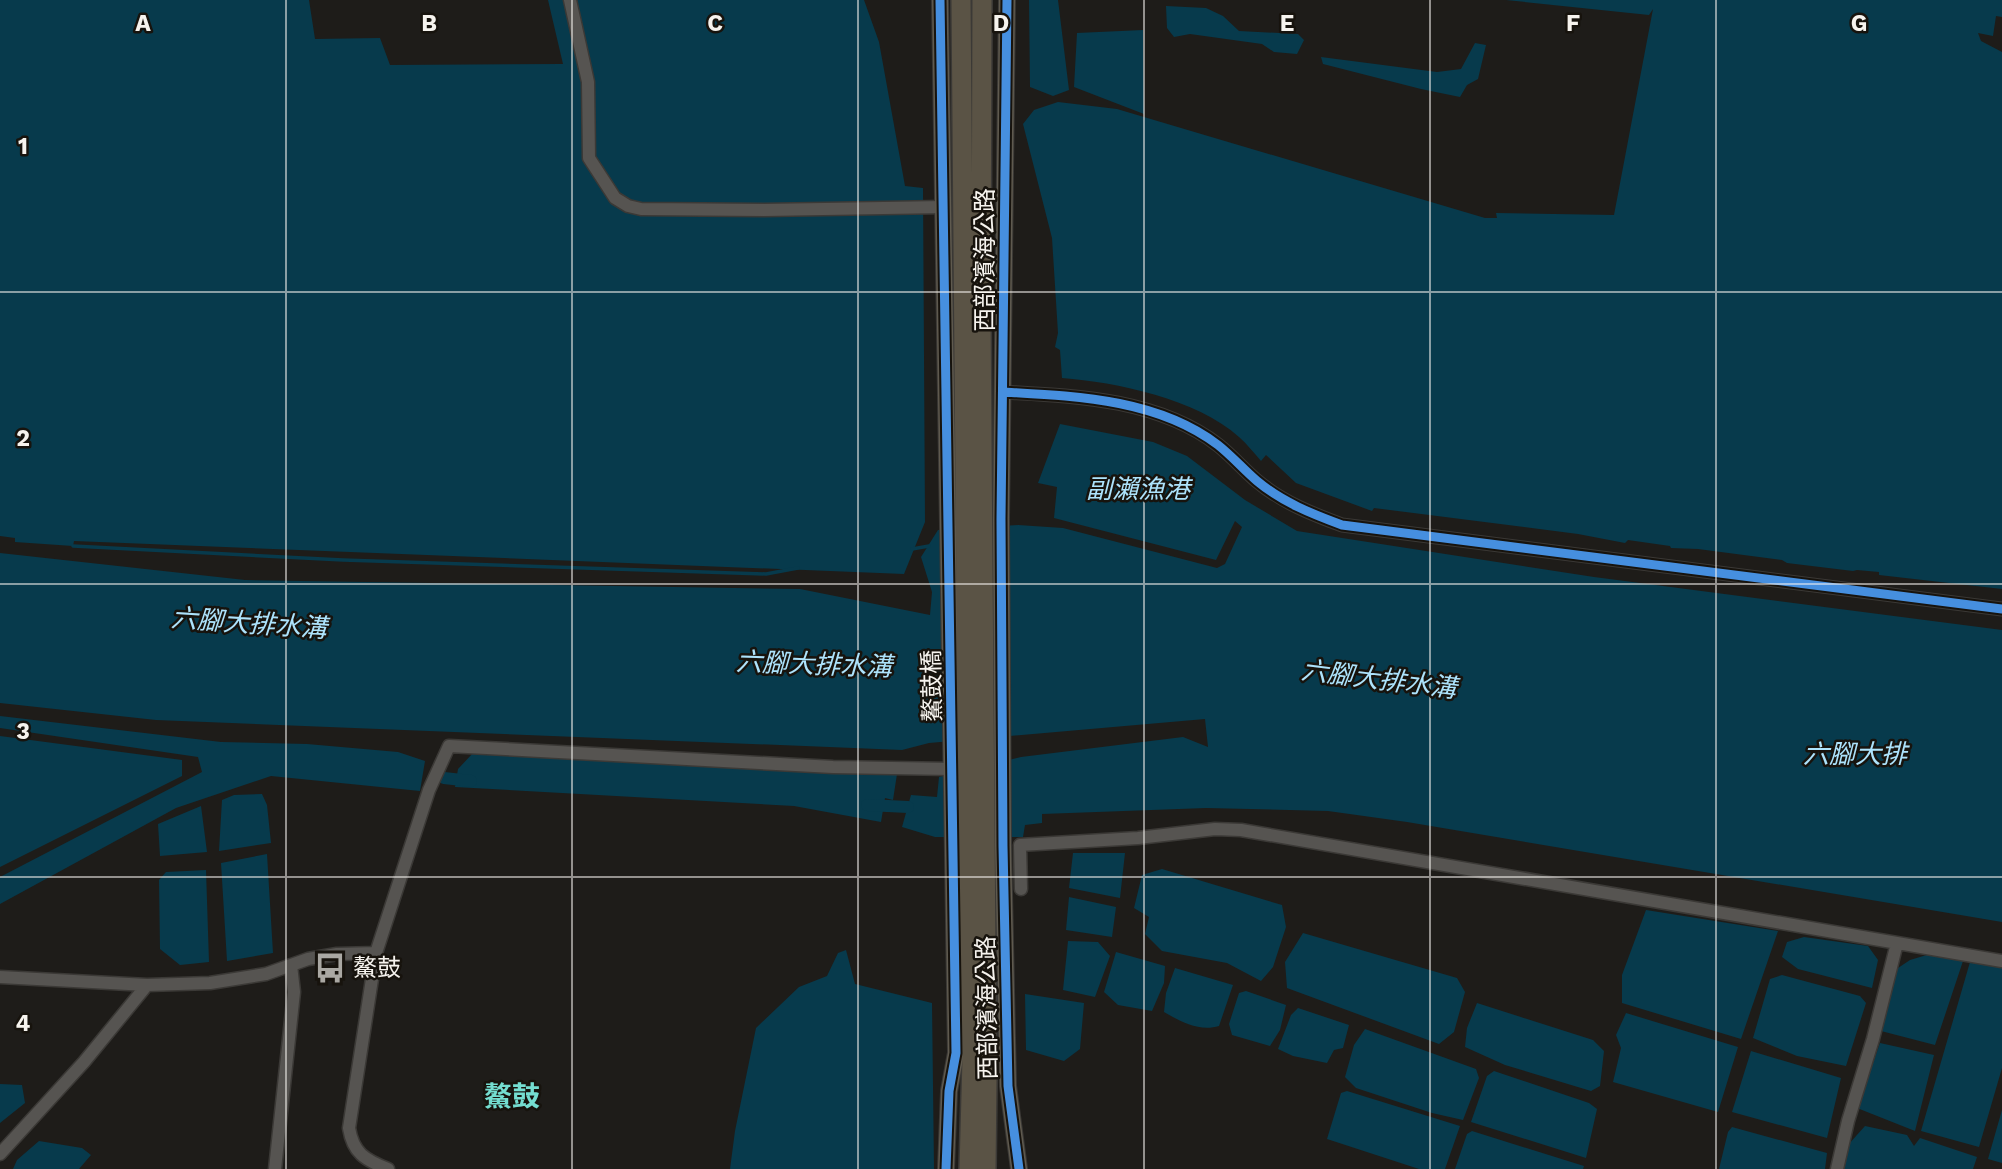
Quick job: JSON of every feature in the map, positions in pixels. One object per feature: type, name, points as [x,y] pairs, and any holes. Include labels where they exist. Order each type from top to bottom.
[{"type":"highway","points":[[961,0],[983,525]]},
{"type":"highway","points":[[969,1169],[983,525],[982,0]]},
{"type":"highway","points":[[977,848],[987,1080],[986,1169]]},
{"type":"main road","name":"西部濱海公路","points":[[940,0],[947,519]]},
{"type":"main road","name":"西部濱海公路","points":[[983,525],[1003,392],[1007,0]]},
{"type":"main road","name":"鰲鼓橋","points":[[947,519],[952,769],[977,848]]},
{"type":"main road","name":"西部濱海公路","points":[[946,1169],[949,1091],[956,1053],[977,848]]},
{"type":"main road","name":"西部濱海公路","points":[[977,848],[1019,1169]]},
{"type":"street","points":[[570,0],[588,82],[589,158],[615,198],[628,206],[641,209],[764,210],[944,206]]},
{"type":"street","points":[[1003,392],[1103,401],[1149,411],[1186,425],[1218,445],[1259,483],[1301,510],[1342,525],[2002,609]]},
{"type":"street","points":[[388,1169],[358,1154],[349,1128],[376,953],[429,790],[449,746],[833,767],[952,769]]},
{"type":"street","points":[[1021,889],[1020,845],[1138,838],[1215,829],[1241,830],[2002,961]]},
{"type":"street","points":[[1837,1169],[1897,943]]},
{"type":"street","points":[[0,977],[147,985],[235,980],[266,974],[308,959],[337,954],[376,953]]},
{"type":"street","points":[[275,1169],[294,992],[291,965]]},
{"type":"street","points":[[0,1154],[84,1062],[147,985]]},
{"type":"water","points":[[0,0],[309,0],[315,39],[380,38],[390,65],[563,64],[548,0],[864,0],[879,42],[905,186],[923,188],[925,522],[904,574],[74,541],[73,546],[15,542],[15,538],[0,536]]},
{"type":"water","points":[[1029,0],[1058,0],[1069,90],[1053,96],[1030,87]]},
{"type":"water","points":[[1506,0],[2002,0],[2002,17],[1996,16],[1993,36],[1978,33],[1981,41],[2002,52],[2002,589],[1879,575],[1879,572],[1787,563],[1782,560],[1698,549],[1671,548],[1628,540],[1625,543],[1578,534],[1374,508],[1372,511],[1296,483],[1266,455],[1261,461],[1239,437],[1201,412],[1131,388],[1062,378],[1060,350],[1055,347],[1058,333],[1052,238],[1023,124],[1034,110],[1058,102],[1117,109],[1485,218],[1497,218],[1496,213],[1614,215],[1653,9],[1649,15]]},
{"type":"water","points":[[1166,6],[1206,8],[1223,16],[1239,31],[1298,34],[1304,40],[1297,54],[1274,52],[1262,44],[1190,34],[1174,37],[1167,28]]},
{"type":"water","points":[[1143,30],[1144,114],[1074,87],[1077,33]]},
{"type":"water","points":[[1475,43],[1486,45],[1478,79],[1467,85],[1460,97],[1323,64],[1321,57],[1437,72],[1461,69]]},
{"type":"water","name":"六腳大排","points":[[1060,424],[1153,442],[1187,456],[1245,500],[1297,531],[1594,577],[2002,630],[2002,922],[1328,811],[1206,808],[1042,814],[1042,823],[1025,825],[1023,837],[935,837],[902,827],[911,795],[937,797],[939,777],[1021,757],[1183,737],[1208,747],[1205,719],[929,743],[902,750],[156,720],[0,703],[0,553],[245,580],[800,589],[930,615],[932,592],[921,557],[938,530],[1018,525],[1063,528],[1217,568],[1225,564],[1242,527],[1235,521],[1216,560],[1054,518],[1057,487],[1038,483]]},
{"type":"water","points":[[0,716],[221,742],[307,744],[398,752],[425,761],[420,791],[271,776],[176,808],[0,904],[0,877],[202,772],[198,757],[0,728]]},
{"type":"water","points":[[0,736],[182,760],[182,776],[0,867]]},
{"type":"water","points":[[473,753],[897,774],[893,800],[885,798],[881,822],[794,806],[455,787],[458,769]]},
{"type":"water","points":[[262,794],[267,805],[271,843],[219,851],[222,800],[234,795]]},
{"type":"water","points":[[201,806],[207,852],[160,856],[158,824]]},
{"type":"water","points":[[1073,853],[1125,853],[1120,898],[1069,888]]},
{"type":"water","points":[[267,854],[273,953],[227,961],[221,863]]},
{"type":"water","points":[[1162,869],[1282,905],[1286,927],[1273,967],[1261,981],[1227,963],[1162,951],[1145,934],[1149,917],[1134,908],[1142,875]]},
{"type":"water","points":[[206,870],[209,962],[180,965],[160,949],[159,880],[166,872]]},
{"type":"water","points":[[1069,897],[1116,907],[1112,937],[1066,930]]},
{"type":"water","points":[[1646,910],[1778,931],[1741,1039],[1622,1003],[1622,975]]},
{"type":"water","points":[[1303,933],[1457,978],[1465,992],[1454,1032],[1439,1044],[1287,988],[1285,962]]},
{"type":"water","points":[[1804,937],[1868,946],[1878,960],[1872,988],[1798,969],[1782,957],[1787,942]]},
{"type":"water","points":[[1068,941],[1098,942],[1110,956],[1095,997],[1063,990]]},
{"type":"water","points":[[846,950],[855,984],[932,1003],[934,1169],[730,1169],[756,1028],[799,987],[827,976],[838,953]]},
{"type":"water","points":[[1116,952],[1165,966],[1164,983],[1152,1011],[1118,1005],[1104,992]]},
{"type":"water","points":[[1930,954],[1963,961],[1935,1045],[1881,1031],[1895,970],[1910,960]]},
{"type":"water","points":[[1970,962],[2002,968],[2002,1068],[1979,1147],[1921,1131]]},
{"type":"water","points":[[1175,968],[1233,985],[1219,1026],[1198,1027],[1164,1012],[1166,993]]},
{"type":"water","points":[[1782,975],[1860,996],[1866,1003],[1846,1066],[1797,1056],[1753,1038],[1770,979]]},
{"type":"water","points":[[1246,991],[1286,1005],[1280,1030],[1270,1046],[1232,1035],[1229,1024],[1239,993]]},
{"type":"water","points":[[1025,994],[1084,1003],[1080,1049],[1064,1061],[1026,1050]]},
{"type":"water","points":[[1477,1003],[1593,1040],[1604,1051],[1600,1086],[1591,1091],[1505,1065],[1465,1047],[1467,1028]]},
{"type":"water","points":[[1298,1008],[1349,1025],[1343,1048],[1334,1050],[1327,1063],[1293,1056],[1278,1049],[1291,1015]]},
{"type":"water","points":[[1626,1013],[1738,1047],[1718,1112],[1613,1082],[1621,1048],[1616,1035]]},
{"type":"water","points":[[1365,1029],[1476,1069],[1479,1078],[1463,1120],[1432,1113],[1356,1088],[1345,1077],[1354,1045]]},
{"type":"water","points":[[1880,1043],[1934,1055],[1915,1131],[1857,1108]]},
{"type":"water","points":[[1751,1051],[1841,1078],[1827,1138],[1732,1112]]},
{"type":"water","points":[[1494,1071],[1589,1103],[1597,1109],[1586,1158],[1471,1122],[1487,1076]]},
{"type":"water","points":[[0,1084],[22,1085],[25,1103],[0,1123]]},
{"type":"water","points":[[1347,1091],[1460,1126],[1445,1169],[1419,1169],[1327,1139],[1341,1093]]},
{"type":"water","points":[[2002,1110],[2002,1163],[1988,1159]]},
{"type":"water","points":[[1865,1126],[1907,1135],[1914,1146],[1920,1138],[1977,1157],[1973,1169],[1842,1169],[1848,1145]]},
{"type":"water","points":[[1732,1127],[1827,1153],[1825,1169],[1719,1169],[1728,1132]]},
{"type":"water","points":[[1472,1131],[1584,1166],[1583,1169],[1455,1169],[1467,1134]]},
{"type":"water","points":[[39,1141],[82,1148],[91,1155],[79,1169],[13,1169],[17,1160]]},
{"type":"waterway","points":[[73,546],[343,560],[766,574],[798,568]]},
{"type":"waterway","points":[[912,549],[929,546]]},
{"type":"waterway","points":[[444,778],[471,781]]},
{"type":"waterway","points":[[867,805],[908,807]]},
{"type":"cycle path","points":[[940,0],[956,1053],[949,1091],[946,1169]]},
{"type":"cycle path","points":[[1007,0],[1001,519],[1003,846],[1008,1086],[1019,1169]]},
{"type":"cycle path","points":[[1004,392],[1088,398],[1143,409],[1169,418],[1218,445],[1257,481],[1277,495],[1342,525],[2002,609]]},
{"type":"place","name":"鰲鼓","points":[[330,968]]},
{"type":"district","name":"鰲鼓","points":[[512,1096]]},
{"type":"water label","name":"副瀨漁港","points":[[1138,489]]},
{"type":"water label","name":"六腳大排水溝","points":[[249,623]]},
{"type":"water label","name":"六腳大排水溝","points":[[814,664]]},
{"type":"water label","name":"六腳大排水溝","points":[[1379,679]]}]
